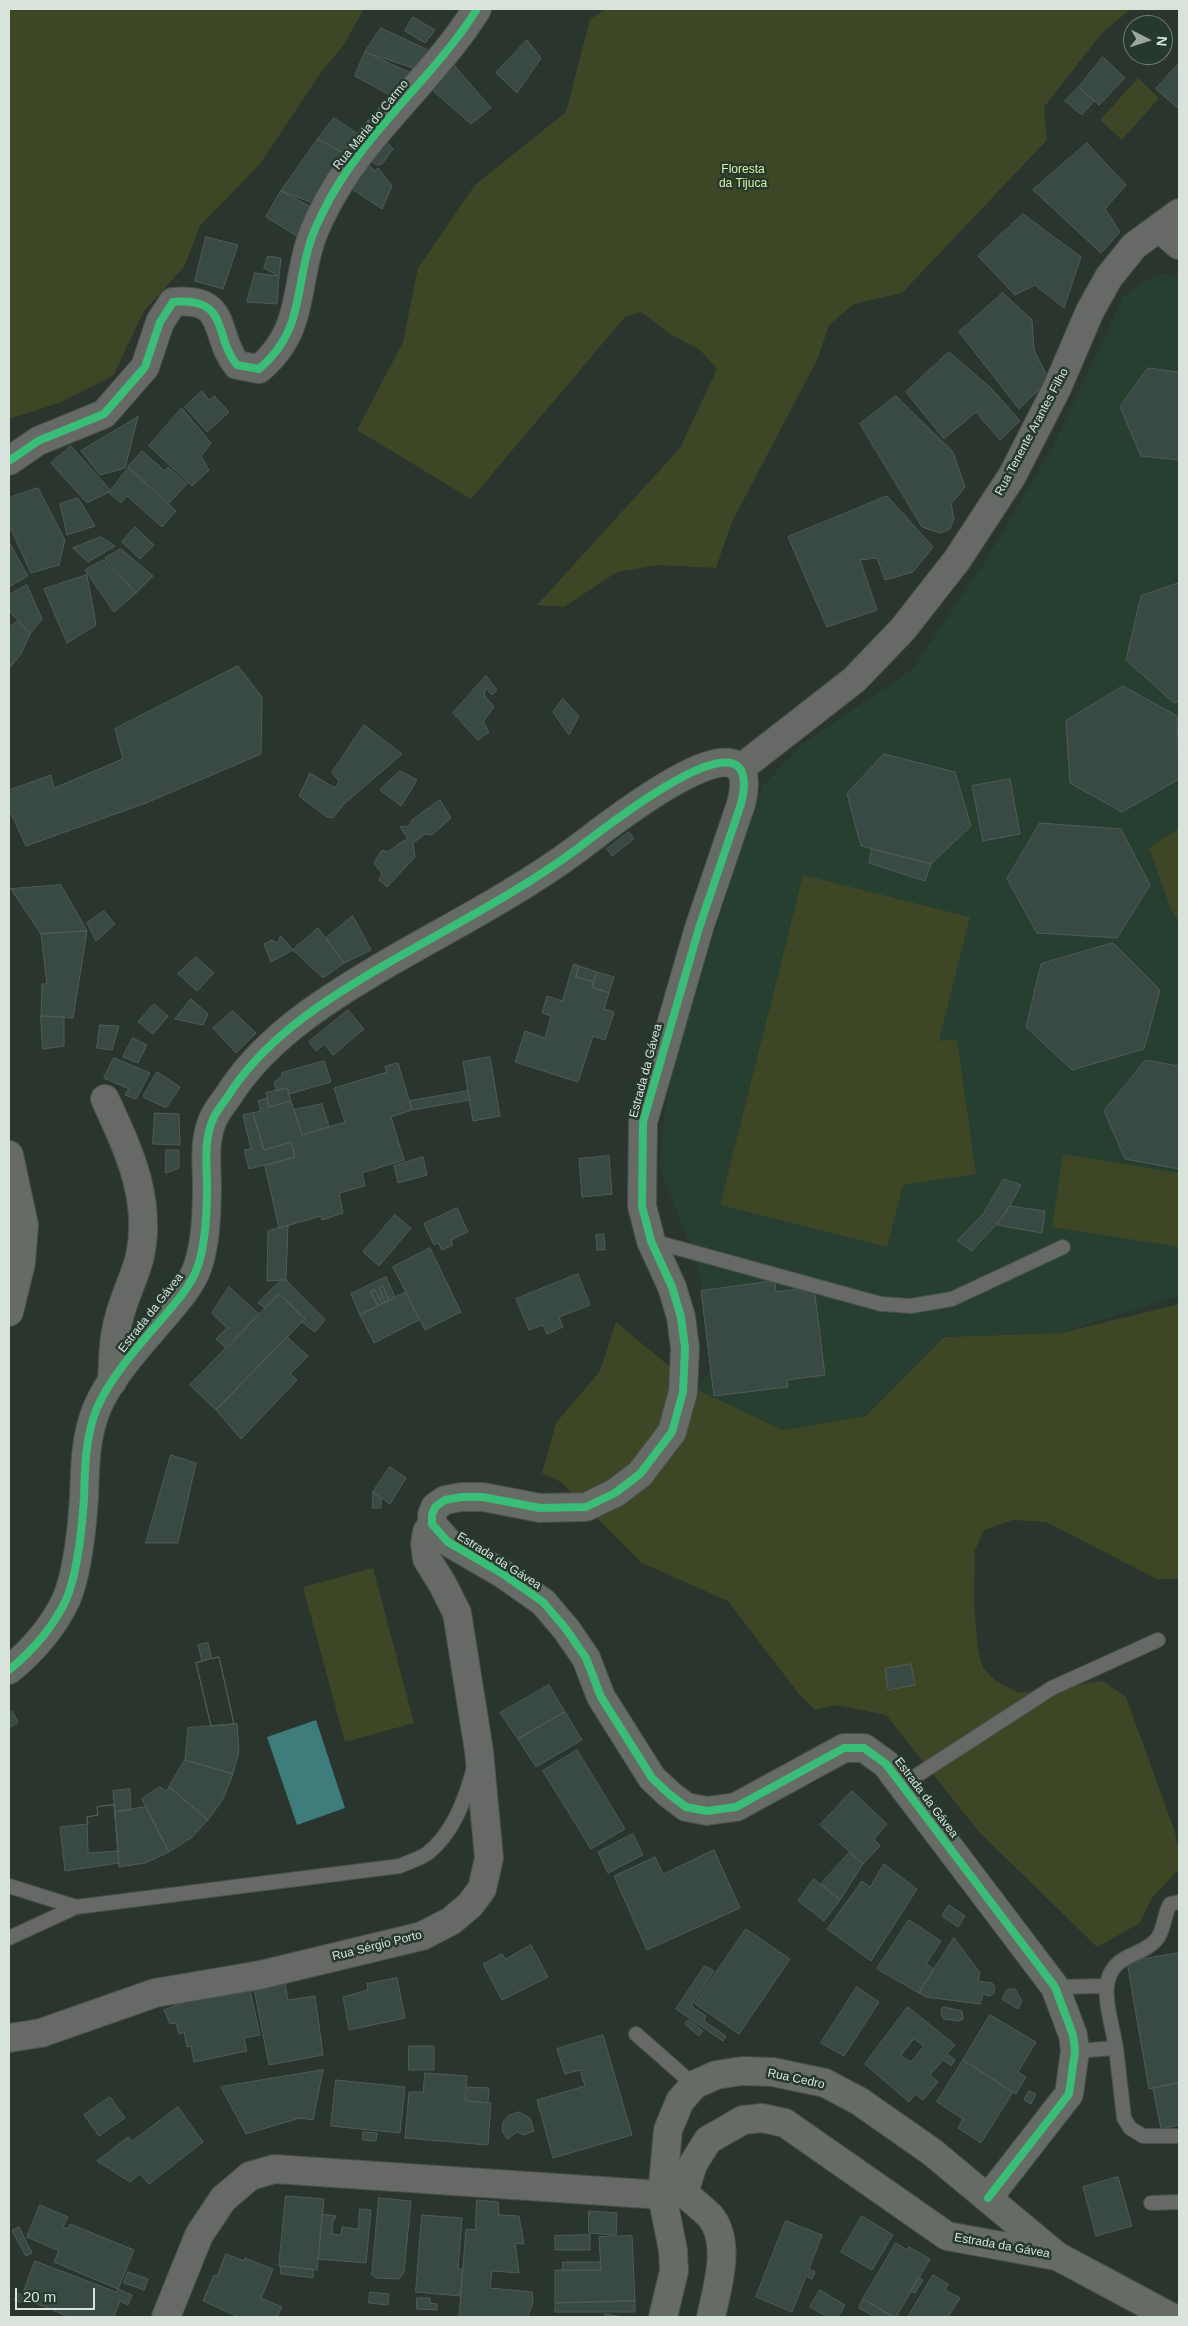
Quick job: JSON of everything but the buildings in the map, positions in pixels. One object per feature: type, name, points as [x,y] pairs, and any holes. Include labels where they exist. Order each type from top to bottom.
[{"type":"street","name":"Rua Maria do Carmo","points":[[9,461],[38,441],[104,414],[145,367],[160,322],[173,302],[190,302],[209,309],[219,320],[229,355],[237,365],[259,369],[275,356],[293,323],[309,245],[336,188],[360,154],[446,51],[477,9]]},
{"type":"street","points":[[1169,220],[1179,246]]},
{"type":"street","name":"Rua Tenente Arantes Filho","points":[[741,768],[854,680],[903,629],[958,560],[1012,476],[1057,388],[1090,311],[1109,277],[1134,246],[1169,220]]},
{"type":"street","name":"Estrada da Gávea","points":[[9,1670],[44,1635],[66,1599],[81,1538],[86,1446],[98,1405],[112,1382],[176,1302],[196,1272],[204,1241],[207,1191],[206,1144],[214,1116],[242,1075],[276,1040],[332,996],[562,860],[640,802],[711,763],[723,762],[734,764],[741,768],[744,775],[745,788],[741,804],[699,928],[643,1122],[642,1206],[651,1241],[672,1287],[681,1317],[684,1348],[683,1392],[672,1432],[640,1474],[615,1493],[586,1507],[540,1508],[484,1497],[461,1496],[445,1500],[435,1507],[432,1515],[432,1524],[448,1542],[503,1574],[543,1602],[566,1629],[586,1658],[601,1697],[652,1778],[669,1794],[686,1806],[707,1811],[736,1807],[844,1748],[864,1748],[886,1764],[1055,1987],[1072,2035],[1075,2050],[1069,2094],[988,2198],[1057,2256],[1171,2317]]},
{"type":"street","points":[[104,1099],[126,1146],[141,1190],[142,1218],[140,1255],[119,1317],[114,1343],[112,1382]]},
{"type":"street","points":[[9,1156],[24,1225],[21,1263],[9,1312]]},
{"type":"street","name":"Rua Sérgio Porto","points":[[9,2038],[41,2034],[155,1993],[260,1975],[422,1936],[451,1921],[470,1905],[482,1889],[489,1858],[479,1751],[457,1613],[427,1559],[425,1544],[427,1532],[432,1524]]},
{"type":"street","name":"Rua Cedro","points":[[663,2317],[674,2271],[673,2194],[668,2130],[680,2101],[694,2085],[716,2075],[742,2071],[773,2072],[825,2084],[859,2101],[932,2152],[988,2198]]},
{"type":"street","name":"Rua Cedro","points":[[673,2194],[708,2140],[743,2120],[762,2118],[785,2123],[947,2236]]},
{"type":"street","points":[[166,2317],[199,2235],[223,2199],[250,2176],[274,2168],[673,2194],[710,2217],[720,2237],[721,2258],[711,2317]]},
{"type":"street","name":"Estrada da Gávea","points":[[947,2236],[1057,2256]]},
{"type":"lane","points":[[651,1241],[881,1304],[911,1306],[952,1300],[1063,1247]]},
{"type":"lane","points":[[902,1785],[1052,1688],[1158,1640]]},
{"type":"lane","points":[[9,1938],[76,1907],[400,1866],[428,1853],[449,1830],[466,1799],[479,1751]]},
{"type":"lane","points":[[9,1886],[76,1907]]},
{"type":"lane","points":[[1179,1902],[1170,1904],[1165,1912],[1159,1937],[1153,1943],[1121,1960],[1110,1972],[1105,1986],[1116,2048],[1124,2118],[1130,2128],[1143,2136],[1179,2136]]},
{"type":"lane","points":[[1055,1987],[1105,1986]]},
{"type":"lane","points":[[636,2034],[694,2085]]},
{"type":"lane","points":[[1075,2050],[1116,2048]]},
{"type":"lane","points":[[1151,2203],[1179,2202]]},
{"type":"shaded area","points":[[1157,274],[1179,275],[1179,828],[1149,848],[1171,910],[1179,925],[1179,1296],[1061,1333],[944,1337],[866,1416],[783,1430],[698,1390],[719,1353],[693,1253],[659,1166],[668,1085],[732,876],[762,786],[806,741],[913,669],[986,560],[1054,444],[1124,295]]},
{"type":"green space","points":[[9,9],[364,9],[343,46],[322,71],[260,164],[200,226],[184,267],[144,311],[113,376],[59,403],[9,419]]},
{"type":"green space","name":"Floresta da Tijuca","points":[[606,9],[1131,9],[1102,33],[1044,107],[1047,140],[902,293],[854,304],[829,325],[818,358],[731,524],[716,568],[659,565],[617,572],[564,607],[537,605],[680,448],[717,369],[700,350],[670,334],[641,312],[625,317],[471,499],[357,430],[403,342],[418,268],[475,185],[566,112],[590,19]]},
{"type":"green space","points":[[1138,78],[1159,98],[1122,140],[1100,120]]},
{"type":"green space","points":[[1179,828],[1179,922],[1171,910],[1149,848]]},
{"type":"green space","points":[[803,875],[970,917],[939,1041],[957,1039],[976,1174],[903,1185],[887,1247],[720,1205]]},
{"type":"green space","points":[[1063,1154],[1179,1173],[1179,1247],[1052,1227]]},
{"type":"green space","points":[[1179,1304],[1179,1577],[1157,1579],[1046,1522],[1013,1520],[984,1530],[975,1550],[974,1601],[978,1650],[983,1668],[996,1681],[1019,1693],[1103,1681],[1126,1697],[1175,1832],[1179,1851],[1179,1869],[1151,1899],[1140,1923],[1097,1947],[979,1832],[886,1715],[836,1705],[815,1710],[798,1693],[728,1601],[642,1563],[561,1482],[542,1473],[556,1423],[600,1371],[616,1322],[698,1390],[783,1430],[866,1416],[944,1337],[1061,1333]]},
{"type":"green space","points":[[373,1568],[414,1723],[345,1742],[303,1587]]},
{"type":"water","points":[[316,1720],[345,1808],[297,1825],[267,1737]]},
{"type":"cycle path","points":[[9,461],[38,441],[104,414],[145,367],[160,322],[173,302],[191,302],[204,305],[217,320],[230,354],[237,365],[259,369],[273,355],[290,327],[312,238],[316,226],[337,186],[375,134],[439,60],[477,9]]},
{"type":"cycle path","points":[[9,1670],[41,1638],[55,1620],[66,1600],[74,1576],[79,1550],[86,1452],[93,1419],[110,1383],[179,1299],[196,1271],[202,1251],[205,1230],[208,1134],[216,1113],[247,1070],[264,1051],[302,1018],[344,989],[532,880],[647,798],[678,779],[707,766],[730,763],[743,774],[741,804],[699,928],[643,1122],[642,1206],[651,1241],[672,1287],[681,1317],[685,1348],[683,1392],[672,1432],[640,1474],[615,1493],[586,1507],[540,1508],[483,1497],[461,1497],[445,1500],[435,1507],[432,1515],[432,1524],[448,1542],[503,1574],[543,1602],[566,1629],[586,1658],[601,1697],[652,1778],[686,1807],[707,1811],[736,1807],[844,1748],[864,1748],[886,1764],[1055,1987],[1073,2035],[1075,2051],[1069,2094],[988,2198]]}]
